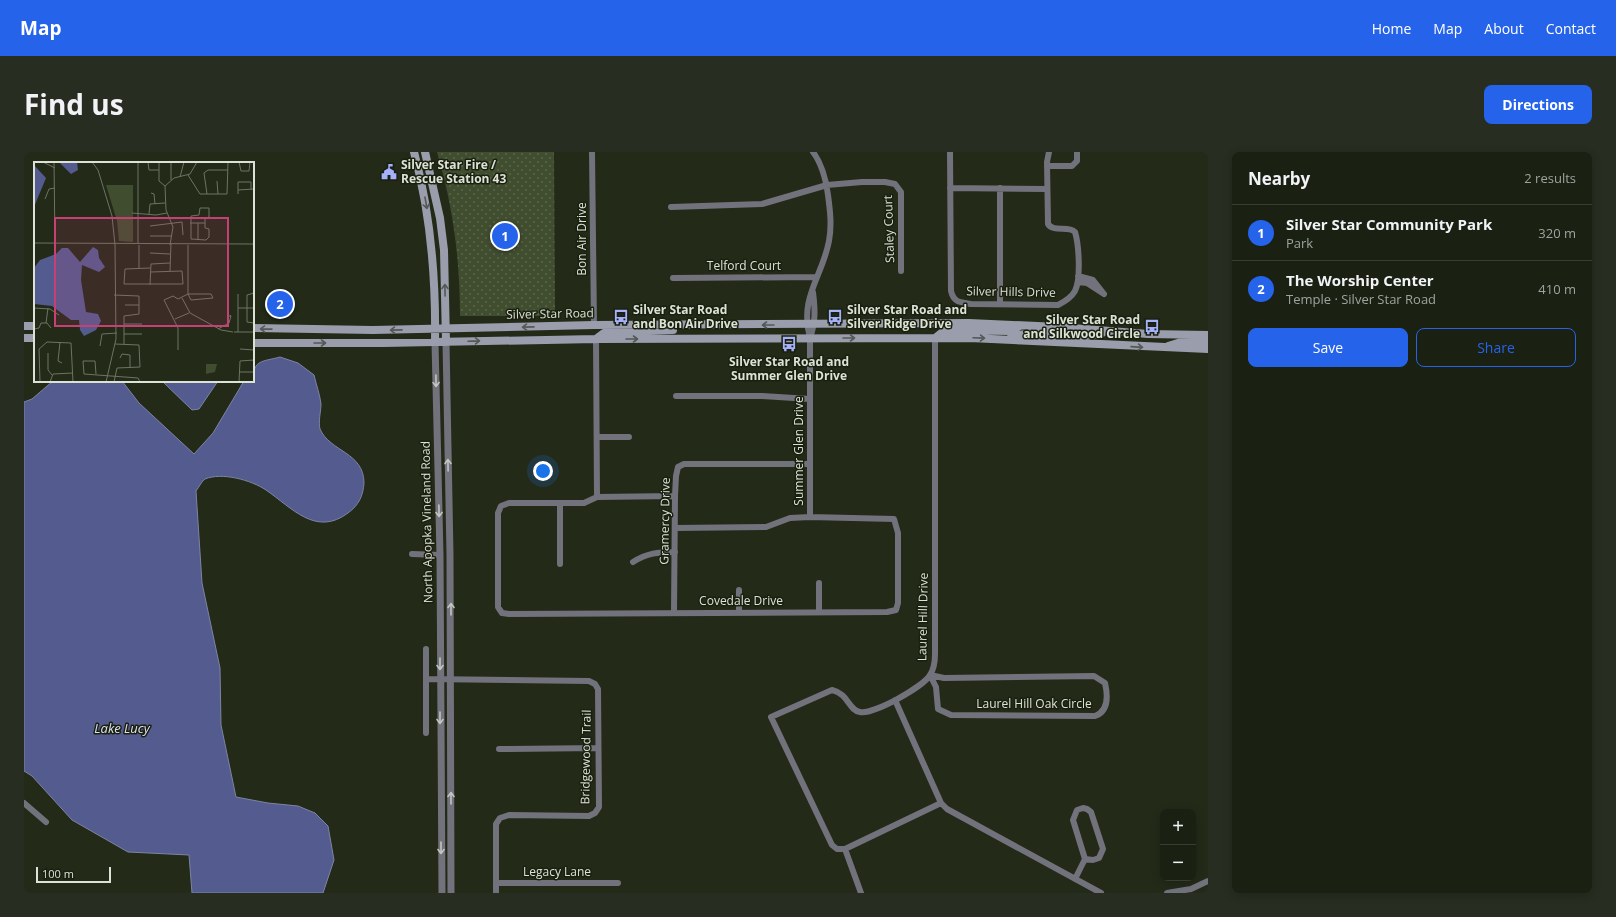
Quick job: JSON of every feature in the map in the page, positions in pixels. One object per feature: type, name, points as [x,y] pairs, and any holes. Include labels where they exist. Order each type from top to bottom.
[{"type":"main road","name":"North Apopka Vineland Road","points":[[414,152],[424,189],[431,231],[435,269],[435,342]]},
{"type":"main road","name":"North Apopka Vineland Road","points":[[425,152],[439,211],[444,250],[446,342]]},
{"type":"main road","name":"Silver Star Road","points":[[254,328],[373,330],[594,325],[969,323],[1184,335],[1208,335]]},
{"type":"main road","points":[[596,339],[604,333],[675,330],[691,325]]},
{"type":"main road","points":[[935,338],[945,330],[1010,331],[1023,325]]},
{"type":"main road","points":[[1007,339],[1024,333],[1091,336],[1108,331]]},
{"type":"main road","points":[[1107,345],[1121,337],[1166,340],[1184,335]]},
{"type":"main road","points":[[254,343],[446,342],[596,339],[935,338],[1007,339],[1208,349]]},
{"type":"main road","points":[[1164,348],[1182,342],[1208,342]]},
{"type":"street","name":"Bon Air Drive","points":[[592,152],[594,325]]},
{"type":"street","points":[[813,152],[821,166],[827,185],[831,219],[829,241],[823,263],[816,277]]},
{"type":"street","name":"Silver Hills Drive","points":[[950,152],[951,291],[953,299],[957,302],[1058,305],[1065,302],[1074,292],[1078,279],[1075,232],[1072,229],[1053,228],[1048,224],[1047,166],[1049,152]]},
{"type":"street","points":[[1047,166],[1072,166],[1077,161],[1077,152]]},
{"type":"street","name":"Staley Court","points":[[827,185],[870,182],[895,184],[901,192],[901,271]]},
{"type":"street","points":[[671,206],[762,204],[827,185]]},
{"type":"street","points":[[950,188],[1047,189]]},
{"type":"street","points":[[1000,188],[1000,304]]},
{"type":"street","name":"Telford Court","points":[[673,278],[816,277]]},
{"type":"street","name":"Summer Glen Drive","points":[[810,517],[810,338],[811,325],[815,309],[812,288],[816,277]]},
{"type":"street","name":"Laurel Hill Drive","points":[[845,849],[837,849],[832,845],[771,718],[832,690],[846,697],[853,709],[859,712],[866,712],[895,700],[925,682],[930,675],[936,654],[935,338]]},
{"type":"street","points":[[596,339],[598,497]]},
{"type":"street","name":"North Apopka Vineland Road","points":[[435,342],[440,555],[442,893]]},
{"type":"street","name":"North Apopka Vineland Road","points":[[446,342],[450,555],[452,893]]},
{"type":"street","points":[[676,396],[762,396],[810,399]]},
{"type":"street","points":[[597,437],[629,438]]},
{"type":"street","name":"Gramercy Drive","points":[[674,612],[675,496],[678,467],[684,464],[810,464]]},
{"type":"street","points":[[560,564],[560,504],[584,503],[598,497],[675,496]]},
{"type":"street","name":"Covedale Drive","points":[[560,504],[509,503],[501,506],[498,513],[498,607],[502,613],[887,612],[896,610],[898,604],[898,533],[894,519],[810,517]]},
{"type":"street","points":[[675,528],[766,527],[790,518],[810,517]]},
{"type":"street","points":[[633,562],[644,555],[652,553],[675,552]]},
{"type":"street","points":[[412,554],[440,555]]},
{"type":"street","points":[[819,583],[819,612]]},
{"type":"street","points":[[739,590],[739,612]]},
{"type":"street","points":[[426,649],[426,732]]},
{"type":"street","name":"Laurel Hill Oak Circle","points":[[930,675],[944,678],[1094,676],[1105,683],[1107,704],[1100,714],[1094,716],[951,715],[938,709],[936,687],[930,675]]},
{"type":"street","name":"Bridgewood Trail","points":[[426,679],[589,681],[595,684],[598,689],[599,807],[595,813],[589,816],[509,816],[500,818],[496,824],[496,893]]},
{"type":"street","points":[[895,700],[941,803],[947,809],[1101,893]]},
{"type":"street","points":[[499,749],[598,748]]},
{"type":"street","points":[[24,803],[46,822]]},
{"type":"street","points":[[861,893],[845,849],[941,803]]},
{"type":"street","points":[[1075,879],[1085,859],[1073,820],[1077,810],[1083,808],[1091,812],[1102,849],[1099,858],[1093,860],[1085,859]]},
{"type":"street","points":[[1167,893],[1191,889],[1208,882]]},
{"type":"street","name":"Legacy Lane","points":[[496,883],[618,883]]},
{"type":"green space","points":[[437,152],[554,152],[555,316],[460,316],[457,253],[447,192]]},
{"type":"water","name":"Lake Lucy","points":[[280,357],[298,363],[314,375],[321,404],[319,420],[320,429],[331,443],[353,458],[359,465],[363,473],[363,492],[358,503],[352,510],[336,520],[325,522],[315,521],[295,512],[260,486],[245,480],[220,476],[212,477],[205,479],[196,491],[202,583],[220,668],[221,725],[236,797],[268,803],[298,806],[315,813],[328,826],[334,860],[323,893],[192,893],[189,855],[128,852],[72,820],[32,776],[24,771],[24,402],[32,399],[52,382],[123,382],[139,403],[194,454],[213,433],[243,382],[254,382],[255,369],[257,365],[264,361]]},
{"type":"water","points":[[163,382],[217,382],[199,409],[192,410]]},
{"type":"place","name":"Silver Star Fire / Rescue Station 43","points":[[389,172]]},
{"type":"place","name":"Silver Star Community Park","points":[[505,236]]},
{"type":"place","name":"The Worship Center","points":[[280,304]]},
{"type":"place","name":"Silver Star Road and Bon Air Drive","points":[[621,317]]},
{"type":"place","name":"Silver Star Road and Silver Ridge Drive","points":[[835,317]]},
{"type":"place","name":"Silver Star Road and Silkwood Circle","points":[[1152,327]]},
{"type":"place","name":"Silver Star Road and Summer Glen Drive","points":[[789,344]]}]
